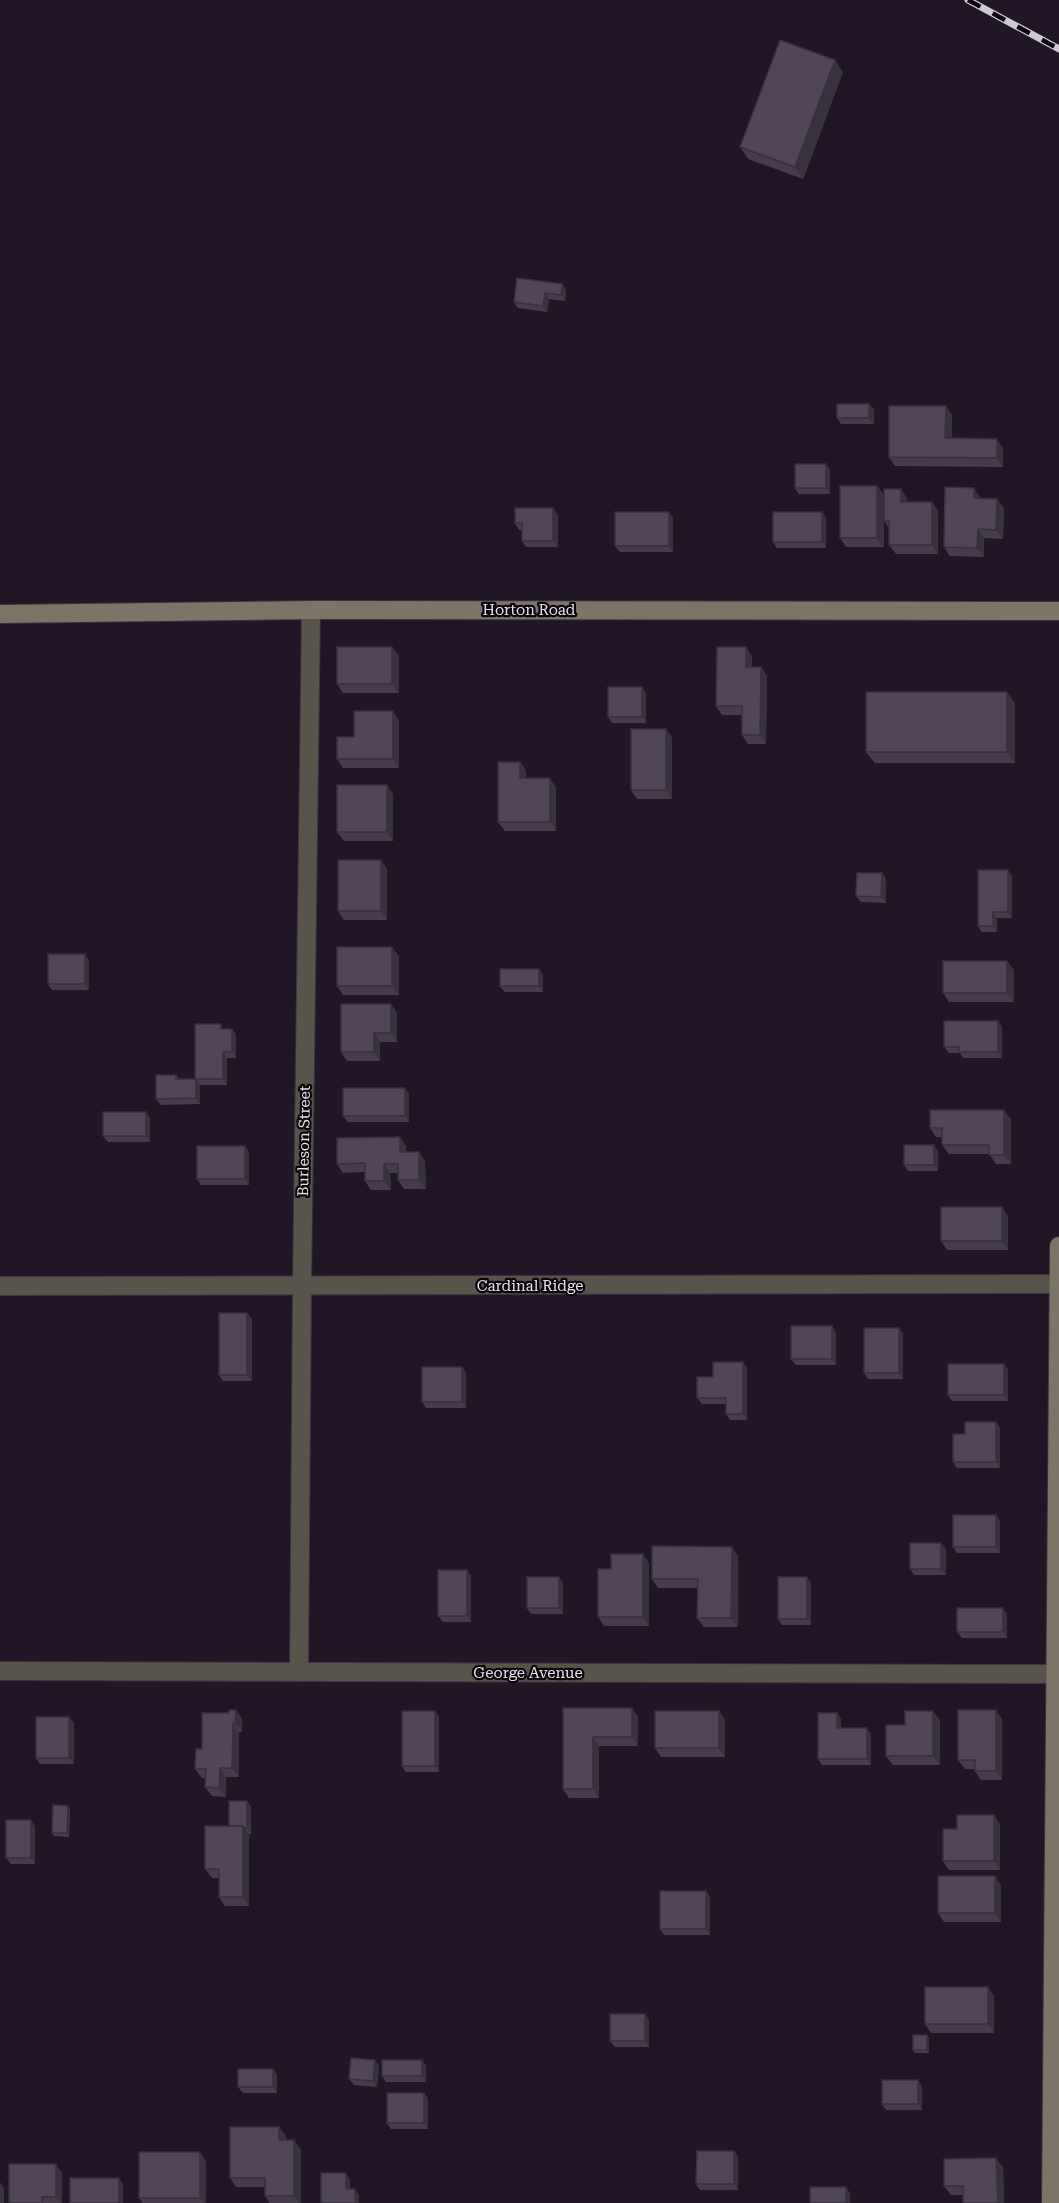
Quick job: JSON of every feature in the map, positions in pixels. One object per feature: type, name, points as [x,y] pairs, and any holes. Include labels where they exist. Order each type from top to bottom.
[{"type":"street","name":"Horton Road","points":[[0,614],[311,610],[1059,610]]},
{"type":"street","name":"Burleson Street","points":[[299,1672],[311,610]]},
{"type":"street","points":[[1051,2203],[1059,1246]]},
{"type":"street","name":"Cardinal Ridge","points":[[0,1286],[1059,1284]]},
{"type":"street","name":"George Avenue","points":[[0,1671],[1055,1674]]},
{"type":"building","points":[[780,40],[835,60],[795,167],[740,147]]},
{"type":"building","points":[[517,278],[562,284],[561,295],[545,293],[543,306],[514,302]]},
{"type":"building","points":[[837,404],[869,404],[869,418],[837,418]]},
{"type":"building","points":[[889,406],[946,406],[945,438],[997,439],[997,458],[889,457]]},
{"type":"building","points":[[795,464],[826,464],[826,488],[795,488]]},
{"type":"building","points":[[840,486],[877,486],[877,538],[840,538]]},
{"type":"building","points":[[945,487],[974,488],[974,498],[997,499],[996,530],[978,529],[977,548],[944,547]]},
{"type":"building","points":[[884,489],[901,489],[901,502],[932,502],[932,545],[889,545],[889,521],[884,521]]},
{"type":"building","points":[[515,508],[553,508],[553,541],[522,541],[522,523],[515,523]]},
{"type":"building","points":[[615,512],[669,512],[669,546],[615,546]]},
{"type":"building","points":[[773,512],[822,512],[822,542],[773,542]]},
{"type":"building","points":[[337,647],[392,647],[392,684],[337,684]]},
{"type":"building","points":[[717,647],[746,647],[746,667],[761,667],[760,735],[742,735],[742,706],[716,706]]},
{"type":"building","points":[[608,687],[642,687],[642,717],[608,717]]},
{"type":"building","points":[[866,692],[1007,692],[1007,752],[866,752]]},
{"type":"building","points":[[354,711],[393,711],[393,759],[337,759],[337,737],[354,737]]},
{"type":"building","points":[[631,729],[666,729],[666,790],[631,790]]},
{"type":"building","points":[[498,762],[520,762],[520,778],[550,778],[550,822],[498,822]]},
{"type":"building","points":[[337,785],[387,785],[387,832],[337,832]]},
{"type":"building","points":[[338,860],[381,860],[381,911],[338,911]]},
{"type":"building","points":[[978,870],[1008,870],[1008,912],[993,912],[993,926],[978,926]]},
{"type":"building","points":[[857,873],[882,873],[881,897],[856,896]]},
{"type":"building","points":[[337,947],[392,947],[392,986],[337,986]]},
{"type":"building","points":[[48,954],[85,954],[85,984],[48,984]]},
{"type":"building","points":[[943,961],[1007,961],[1007,993],[943,993]]},
{"type":"building","points":[[500,969],[539,969],[539,986],[500,986]]},
{"type":"building","points":[[341,1004],[391,1004],[391,1033],[374,1033],[374,1052],[341,1052]]},
{"type":"building","points":[[944,1021],[998,1021],[998,1052],[959,1052],[959,1047],[944,1047]]},
{"type":"building","points":[[195,1024],[221,1024],[221,1029],[232,1029],[232,1052],[223,1052],[223,1079],[196,1079],[196,1098],[156,1099],[156,1075],[176,1075],[176,1079],[195,1079]]},
{"type":"building","points":[[343,1088],[405,1088],[405,1116],[343,1116]]},
{"type":"building","points":[[930,1110],[1004,1110],[1004,1155],[989,1155],[989,1145],[942,1145],[942,1128],[930,1128]]},
{"type":"building","points":[[103,1112],[146,1112],[146,1136],[103,1136]]},
{"type":"building","points":[[400,1137],[400,1152],[419,1152],[419,1180],[398,1180],[398,1164],[384,1164],[384,1181],[365,1181],[365,1163],[337,1164],[337,1138]]},
{"type":"building","points":[[904,1145],[934,1145],[934,1165],[904,1165]]},
{"type":"building","points":[[197,1146],[245,1146],[245,1179],[197,1179]]},
{"type":"building","points":[[941,1207],[1002,1207],[1002,1241],[941,1241]]},
{"type":"building","points":[[219,1313],[247,1313],[247,1375],[219,1375]]},
{"type":"building","points":[[791,1326],[832,1326],[832,1359],[791,1359]]},
{"type":"building","points":[[864,1328],[899,1328],[899,1373],[864,1373]]},
{"type":"building","points":[[713,1362],[743,1362],[743,1414],[726,1414],[726,1398],[697,1398],[697,1377],[713,1377]]},
{"type":"building","points":[[948,1364],[1004,1364],[1004,1395],[948,1395]]},
{"type":"building","points":[[422,1367],[462,1367],[462,1402],[422,1402]]},
{"type":"building","points":[[965,1422],[996,1422],[996,1462],[953,1462],[953,1434],[965,1434]]},
{"type":"building","points":[[953,1515],[996,1515],[996,1547],[953,1547]]},
{"type":"building","points":[[910,1543],[941,1543],[941,1569],[910,1569]]},
{"type":"building","points":[[652,1546],[732,1547],[731,1618],[697,1618],[698,1579],[652,1579]]},
{"type":"building","points":[[611,1554],[643,1554],[643,1617],[598,1617],[598,1569],[611,1569]]},
{"type":"building","points":[[438,1570],[467,1570],[467,1616],[438,1616]]},
{"type":"building","points":[[527,1577],[559,1577],[559,1608],[527,1608]]},
{"type":"building","points":[[778,1577],[807,1577],[807,1619],[778,1619]]},
{"type":"building","points":[[957,1608],[1003,1608],[1003,1632],[957,1632]]},
{"type":"building","points":[[563,1708],[632,1708],[632,1737],[593,1737],[593,1789],[563,1789]]},
{"type":"building","points":[[229,1710],[236,1710],[235,1723],[233,1723],[232,1768],[220,1768],[219,1788],[205,1787],[206,1769],[195,1769],[196,1749],[202,1749],[202,1713],[229,1713]]},
{"type":"building","points":[[958,1710],[996,1710],[996,1771],[975,1771],[975,1760],[958,1760]]},
{"type":"building","points":[[402,1711],[435,1711],[435,1766],[402,1766]]},
{"type":"building","points":[[655,1711],[719,1711],[719,1748],[655,1748]]},
{"type":"building","points":[[905,1711],[933,1711],[933,1756],[886,1756],[886,1725],[905,1725]]},
{"type":"building","points":[[818,1713],[837,1713],[837,1728],[867,1728],[867,1759],[818,1759]]},
{"type":"building","points":[[36,1717],[69,1717],[69,1758],[36,1758]]},
{"type":"building","points":[[229,1801],[247,1801],[247,1828],[229,1826]]},
{"type":"building","points":[[53,1805],[68,1806],[67,1833],[52,1833]]},
{"type":"building","points":[[957,1815],[994,1815],[994,1861],[943,1861],[943,1829],[957,1829]]},
{"type":"building","points":[[6,1820],[31,1820],[31,1858],[6,1858]]},
{"type":"building","points":[[205,1826],[243,1826],[243,1897],[219,1897],[219,1869],[205,1869]]},
{"type":"building","points":[[938,1876],[995,1876],[995,1913],[938,1913]]},
{"type":"building","points":[[660,1891],[706,1891],[706,1929],[660,1929]]},
{"type":"building","points":[[925,1987],[988,1987],[988,2024],[925,2024]]},
{"type":"building","points":[[610,2014],[645,2014],[645,2041],[610,2041]]},
{"type":"building","points":[[913,2035],[927,2035],[927,2050],[913,2050]]},
{"type":"building","points":[[351,2058],[375,2060],[373,2081],[349,2079]]},
{"type":"building","points":[[382,2060],[422,2060],[422,2076],[382,2076]]},
{"type":"building","points":[[238,2069],[273,2069],[273,2087],[238,2087]]},
{"type":"building","points":[[882,2080],[918,2080],[918,2104],[882,2104]]},
{"type":"building","points":[[387,2093],[424,2093],[424,2123],[387,2123]]},
{"type":"building","points":[[230,2127],[279,2127],[279,2140],[294,2140],[294,2196],[265,2196],[265,2178],[230,2178]]},
{"type":"building","points":[[697,2151],[734,2151],[734,2184],[696,2184]]},
{"type":"building","points":[[139,2152],[200,2152],[200,2198],[139,2198]]},
{"type":"building","points":[[996,2158],[998,2203],[963,2203],[963,2186],[944,2186],[944,2159]]},
{"type":"building","points":[[9,2164],[56,2164],[56,2197],[42,2197],[42,2203],[9,2203]]},
{"type":"building","points":[[321,2173],[346,2173],[346,2189],[355,2189],[355,2203],[321,2203]]},
{"type":"building","points":[[70,2178],[119,2178],[119,2203],[70,2203]]},
{"type":"building","points":[[810,2187],[846,2187],[846,2203],[810,2203]]},
{"type":"railway","points":[[968,0],[1059,49]]}]
